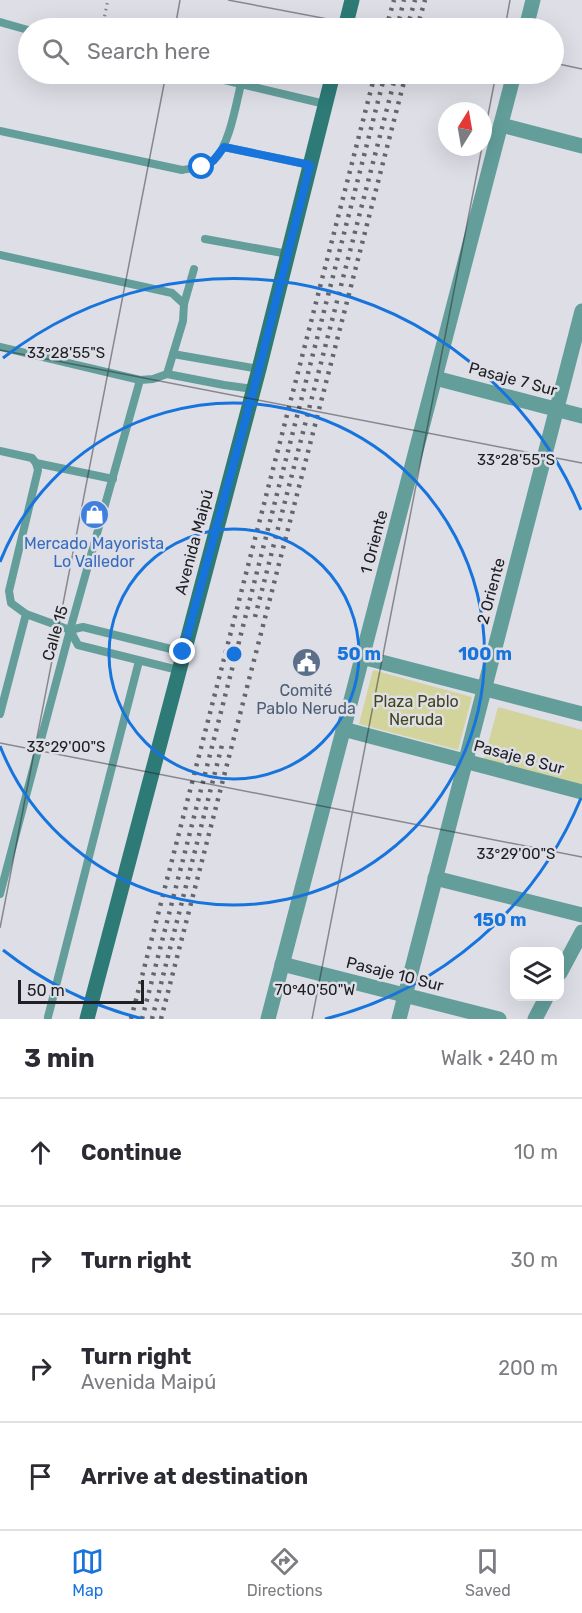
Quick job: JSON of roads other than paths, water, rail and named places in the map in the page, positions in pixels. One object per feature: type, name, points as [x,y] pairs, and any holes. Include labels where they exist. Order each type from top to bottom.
[{"type":"main road","points":[[348,18],[352,0]]},
{"type":"main road","name":"Avenida Maipú","points":[[87,1019],[259,369],[330,84]]},
{"type":"street","points":[[528,18],[533,0]]},
{"type":"street","name":"1 Oriente","points":[[268,1019],[511,84]]},
{"type":"street","points":[[501,125],[582,146]]},
{"type":"street","name":"2 Oriente","points":[[399,1019],[582,311]]},
{"type":"street","name":"Pasaje 7 Sur","points":[[435,378],[582,416]]},
{"type":"street","points":[[362,657],[582,714]]},
{"type":"street","name":"Pasaje 8 Sur","points":[[343,729],[582,792]]},
{"type":"street","points":[[435,878],[582,915]]},
{"type":"street","points":[[564,966],[582,932]]},
{"type":"street","name":"Pasaje 10 Sur","points":[[282,964],[499,1019]]},
{"type":"street","points":[[535,1019],[544,1001]]},
{"type":"lane","points":[[0,22],[18,27]]},
{"type":"lane","points":[[0,131],[182,170],[202,167],[213,161],[224,147],[241,84],[325,104]]},
{"type":"lane","points":[[224,147],[310,165]]},
{"type":"lane","points":[[205,239],[288,254]]},
{"type":"lane","points":[[0,255],[172,293],[184,304]]},
{"type":"lane","points":[[167,374],[183,321],[184,304],[194,269]]},
{"type":"lane","points":[[0,347],[140,380],[153,379],[167,374],[253,389]]},
{"type":"lane","points":[[173,354],[259,369]]},
{"type":"lane","name":"Calle 15","points":[[0,894],[70,630],[140,380]]},
{"type":"lane","points":[[0,452],[32,458],[38,470],[9,591],[11,603],[26,614],[70,630],[83,627],[183,652]]},
{"type":"lane","points":[[36,463],[112,479]]},
{"type":"lane","points":[[0,714],[26,614]]},
{"type":"lane","points":[[70,630],[78,645],[178,670]]},
{"type":"lane","points":[[48,1017],[139,661]]},
{"type":"railway","points":[[389,18],[394,0]]},
{"type":"railway","points":[[400,18],[404,0]]},
{"type":"railway","points":[[410,18],[415,0]]},
{"type":"railway","points":[[420,18],[425,0]]},
{"type":"railway","points":[[131,1019],[372,84]]},
{"type":"railway","points":[[142,1019],[382,84]]},
{"type":"railway","points":[[255,617],[393,84]]},
{"type":"railway","points":[[161,1019],[403,84]]},
{"type":"railway","points":[[152,1019],[222,745]]},
{"type":"place","name":"Mercado Mayorista Lo Valledor","points":[[94,515]]},
{"type":"place","name":"Comité Pablo Neruda","points":[[306,662]]},
{"type":"park label","name":"Plaza Pablo Neruda","points":[[416,710]]}]
